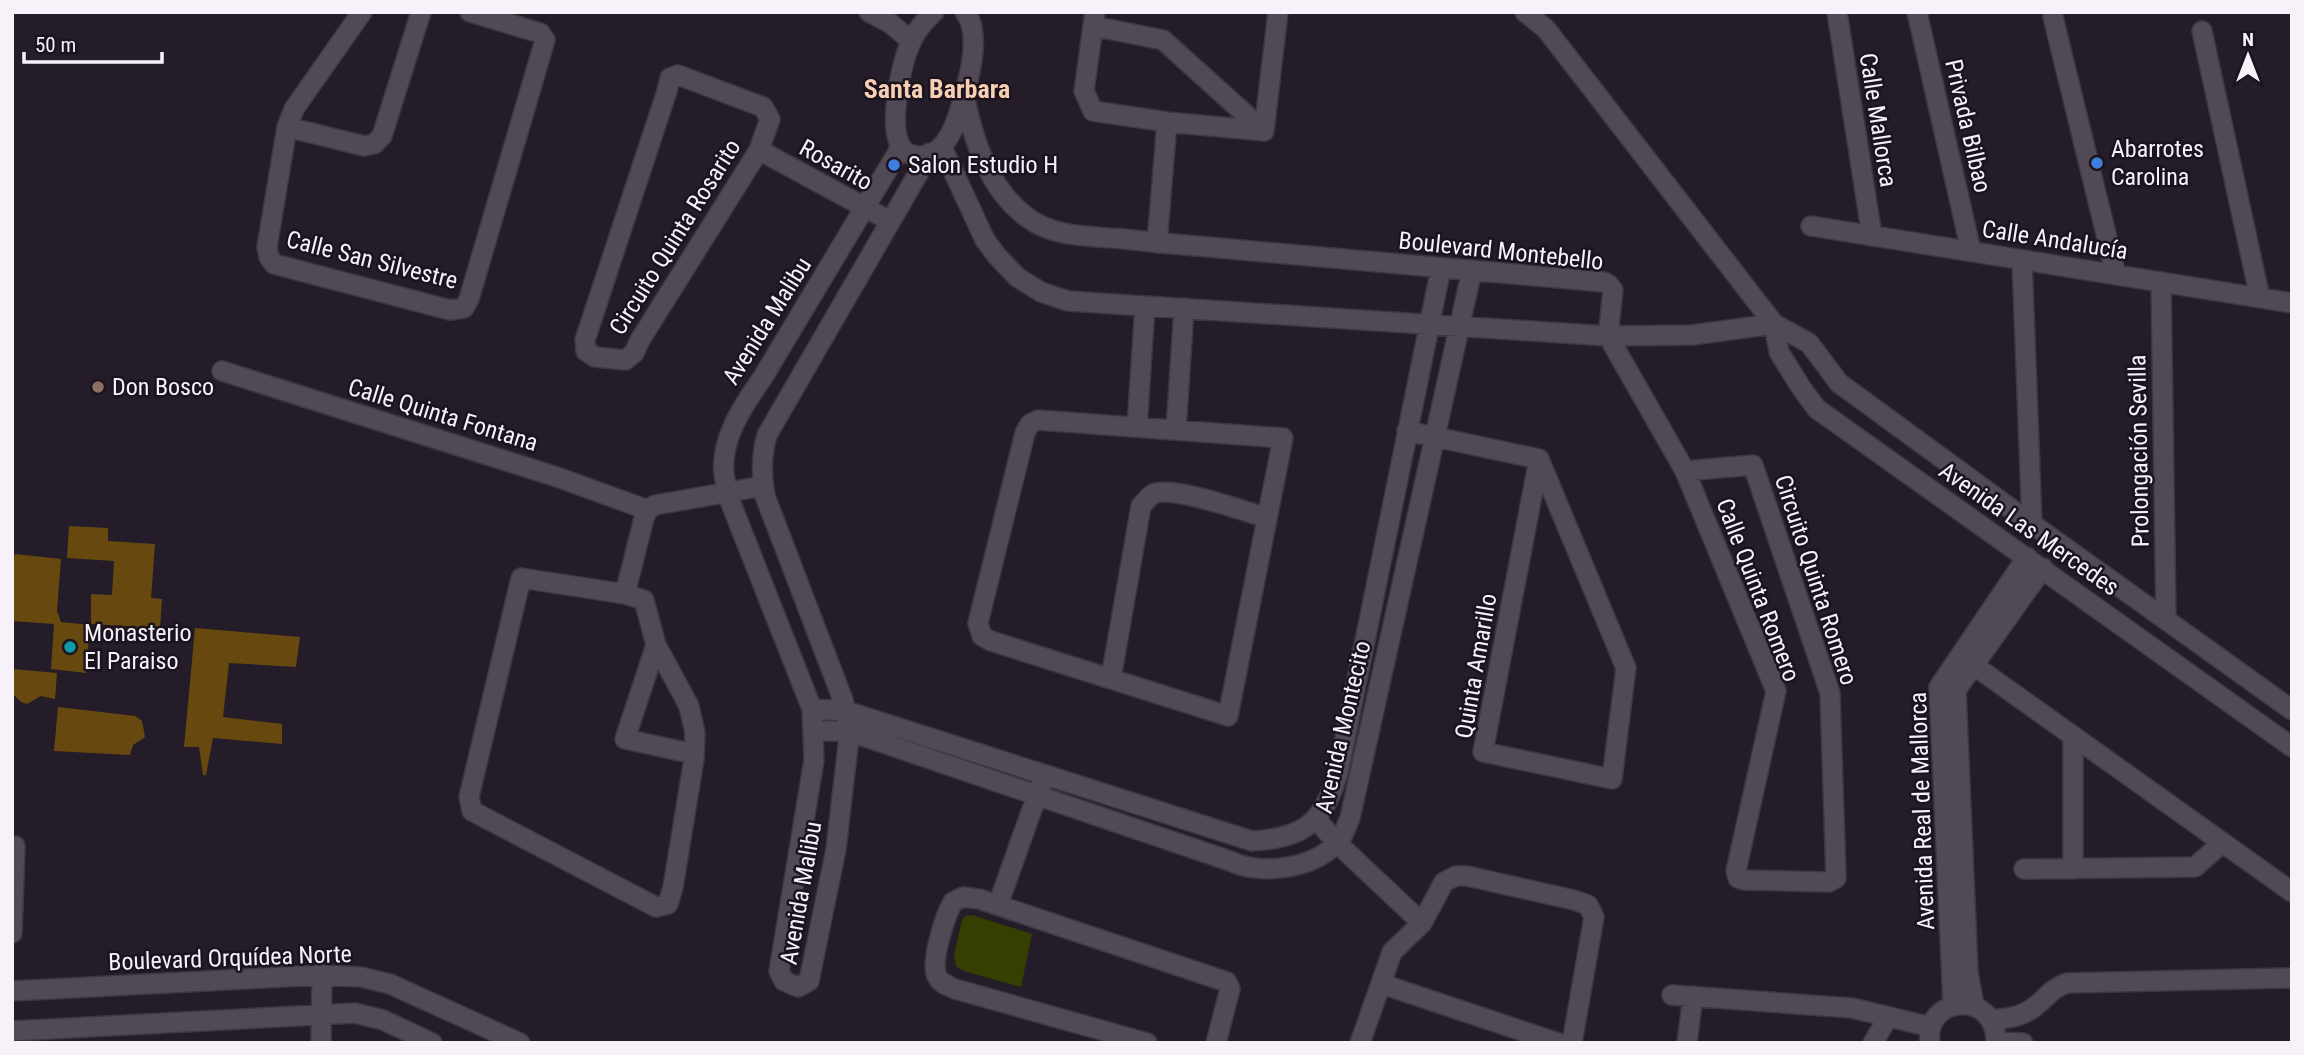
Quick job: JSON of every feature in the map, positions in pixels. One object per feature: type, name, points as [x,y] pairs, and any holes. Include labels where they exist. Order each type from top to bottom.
[{"type":"street","name":"Calle San Silvestre","points":[[362,12],[294,109],[287,127],[267,247],[269,257],[274,264],[450,310],[464,308],[469,299],[545,40],[540,33],[475,13]]},
{"type":"street","points":[[287,127],[364,146],[374,144],[382,136],[421,12]]},
{"type":"street","points":[[869,12],[890,23],[911,41]]},
{"type":"street","points":[[1264,131],[1278,12]]},
{"type":"street","name":"Avenida Las Mercedes","points":[[1524,12],[1546,29],[1774,324],[1809,343],[1839,383],[2292,710]]},
{"type":"street","name":"Calle Mallorca","points":[[1837,12],[1872,236]]},
{"type":"street","name":"Privada Bilbao","points":[[1917,12],[1971,251]]},
{"type":"street","points":[[927,14],[911,41],[897,97],[897,133],[901,147],[909,154],[923,156],[936,150],[985,240],[1017,277],[1041,292],[1068,301],[1608,336],[1692,335],[1774,324]]},
{"type":"street","name":"Avenida Malibu","points":[[901,147],[740,411],[727,446],[723,471],[728,492],[812,709],[814,760],[779,971],[784,981],[798,987],[809,981],[836,849],[848,731],[846,711],[830,663],[765,496],[761,454],[767,435],[890,222],[936,150],[949,138],[971,69],[973,42],[969,14]]},
{"type":"street","points":[[2053,17],[2116,275]]},
{"type":"street","points":[[1094,19],[1163,40],[1264,131],[1167,122],[1093,111],[1084,91],[1094,19]]},
{"type":"street","points":[[2202,31],[2260,298]]},
{"type":"street","name":"Circuito Quinta Rosarito","points":[[678,75],[763,107],[770,119],[759,150],[634,352],[625,360],[595,357],[586,351],[584,340],[670,78],[678,75]]},
{"type":"street","name":"Boulevard Montebello","points":[[964,93],[972,131],[988,170],[1027,218],[1050,230],[1157,243],[1604,282],[1613,290],[1608,336]]},
{"type":"street","points":[[1157,243],[1167,122]]},
{"type":"street","name":"Rosarito","points":[[759,150],[890,222]]},
{"type":"street","name":"Calle Andalucía","points":[[1811,226],[2292,303]]},
{"type":"street","points":[[2022,260],[2032,524]]},
{"type":"street","name":"Avenida Montecito","points":[[812,709],[846,711],[1252,841],[1276,839],[1298,832],[1317,820],[1331,797],[1338,774],[1441,268]]},
{"type":"street","name":"Avenida Montecito","points":[[813,731],[848,731],[1244,867],[1300,865],[1322,856],[1341,838],[1350,818],[1472,270]]},
{"type":"street","name":"Prolongación Sevilla","points":[[2161,282],[2166,620]]},
{"type":"street","points":[[1138,427],[1145,306]]},
{"type":"street","points":[[1176,430],[1184,308]]},
{"type":"street","name":"Avenida Las Mercedes","points":[[1774,324],[1779,352],[1817,410],[2292,747]]},
{"type":"street","name":"Calle Quinta Romero","points":[[1608,336],[1685,471],[1776,691],[1736,871],[1738,878],[1829,882],[1836,878]]},
{"type":"street","name":"Calle Quinta Fontana","points":[[222,372],[557,477],[648,510]]},
{"type":"street","points":[[1038,421],[1176,430],[1283,438],[1228,716],[991,641],[982,636],[978,623],[1025,433],[1030,424],[1038,421]]},
{"type":"street","points":[[1407,432],[1539,459]]},
{"type":"street","name":"Quinta Amarillo","points":[[1539,459],[1626,668],[1612,779],[1483,752],[1539,459]]},
{"type":"street","name":"Calle Quinta Romero","points":[[1685,471],[1753,466]]},
{"type":"street","name":"Circuito Quinta Romero","points":[[1753,466],[1830,693],[1836,878]]},
{"type":"street","points":[[625,594],[648,510],[655,505],[763,486]]},
{"type":"street","points":[[1111,678],[1141,506],[1151,495],[1162,492],[1178,493],[1267,518]]},
{"type":"street","name":"Avenida Real de Mallorca","points":[[1953,1006],[1939,687],[1966,661],[2052,538]]},
{"type":"street","points":[[521,578],[625,594],[644,600],[656,645],[689,706],[695,733],[673,887],[668,904],[656,907],[472,811],[469,797],[521,578]]},
{"type":"street","points":[[656,645],[625,739],[694,754]]},
{"type":"street","points":[[1966,661],[2292,892]]},
{"type":"street","name":"Avenida Real de Mallorca","points":[[1966,661],[1956,690],[1968,972],[1975,1006]]},
{"type":"street","points":[[2073,737],[2073,869]]},
{"type":"street","points":[[998,905],[1044,774]]},
{"type":"street","points":[[1317,820],[1336,842],[1422,923]]},
{"type":"street","points":[[2024,869],[2195,867],[2222,843]]},
{"type":"street","points":[[12,933],[15,846]]},
{"type":"street","points":[[1360,1043],[1392,952],[1422,923],[1444,883],[1455,876],[1467,876],[1588,905],[1594,917],[1572,1043]]},
{"type":"street","points":[[1147,1043],[955,989],[943,983],[936,975],[936,960],[946,914],[953,902],[963,897],[998,905],[1227,982],[1230,989],[1216,1043]]},
{"type":"street","points":[[321,1043],[322,975]]},
{"type":"street","name":"Boulevard Orquídea Norte","points":[[12,991],[322,975],[361,977],[390,984],[520,1043]]},
{"type":"street","points":[[1991,1020],[2018,1017],[2032,1009],[2054,987],[2067,983],[2292,978]]},
{"type":"street","points":[[1382,984],[1558,1043]]},
{"type":"street","points":[[1672,995],[1852,1008],[1888,1017],[1931,1035],[1936,1018],[1944,1010],[1964,1004],[1984,1011],[1996,1031],[1996,1042],[2022,1043]]},
{"type":"street","points":[[1687,1043],[1693,996]]},
{"type":"street","points":[[12,1031],[355,1013],[383,1020],[432,1043]]},
{"type":"street","points":[[1873,1043],[1888,1017]]},
{"type":"green space","points":[[972,915],[1032,934],[1021,987],[964,971],[956,966],[954,955],[962,920],[965,916]]},
{"type":"building","points":[[69,526],[108,528],[108,541],[155,544],[151,598],[162,599],[160,628],[91,624],[91,594],[112,595],[114,561],[67,558]]},
{"type":"building","name":"Monasterio El Paraiso","points":[[15,554],[61,559],[57,611],[61,622],[90,625],[86,673],[51,669],[54,624],[12,621],[12,561]]},
{"type":"building","points":[[195,628],[300,637],[296,667],[229,663],[223,717],[282,724],[282,744],[213,738],[206,775],[203,775],[199,747],[184,747]]},
{"type":"building","points":[[12,669],[57,673],[55,699],[41,696],[27,704],[21,702],[12,693]]},
{"type":"building","points":[[58,707],[135,716],[142,721],[145,737],[133,745],[130,755],[54,751]]},
{"type":"place","name":"Abarrotes Carolina","points":[[2097,163]]},
{"type":"place","name":"Salon Estudio H","points":[[894,165]]},
{"type":"place","name":"Don Bosco","points":[[98,387]]},
{"type":"place","name":"Monasterio El Paraiso","points":[[70,647]]},
{"type":"district","name":"Santa Barbara","points":[[937,89]]}]
